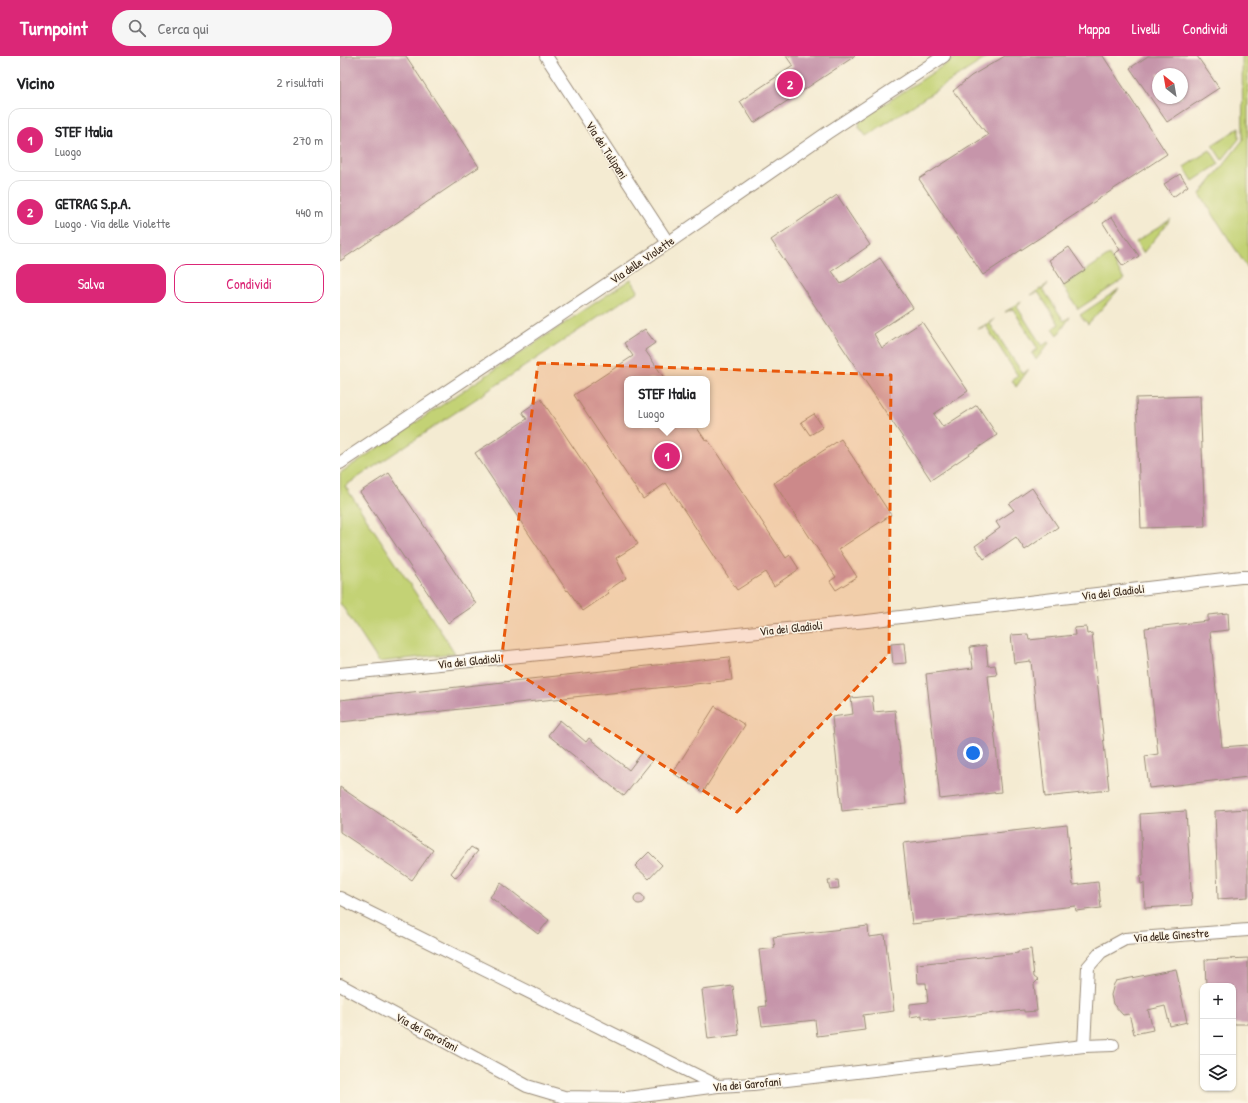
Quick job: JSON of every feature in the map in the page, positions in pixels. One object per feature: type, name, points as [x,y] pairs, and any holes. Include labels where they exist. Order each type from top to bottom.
[{"type":"street","name":"Via dei Tulipani","points":[[546,56],[668,243]]},
{"type":"street","name":"Via delle Violette","points":[[340,463],[668,243],[827,133],[944,56]]},
{"type":"street","name":"Via dei Gladioli","points":[[340,674],[867,620],[1246,576]]},
{"type":"street","points":[[340,898],[718,1086]]},
{"type":"street","name":"Via delle Ginestre","points":[[1084,1046],[1088,967],[1101,952],[1125,938],[1248,930]]},
{"type":"street","name":"Via dei Garofani","points":[[340,986],[527,1086],[564,1098],[627,1098],[718,1086],[752,1084],[1084,1046],[1113,1045]]},
{"type":"highlighted area","points":[[538,363],[891,375],[889,654],[737,812],[501,663]]},
{"type":"green space","points":[[958,56],[989,56],[866,136],[859,127],[860,120]]},
{"type":"green space","points":[[1242,56],[1248,56],[1248,269],[1200,194],[1243,140]]},
{"type":"green space","points":[[1239,128],[1239,139],[1222,160],[1212,145]]},
{"type":"green space","points":[[1210,150],[1219,164],[1193,181],[1184,167]]},
{"type":"green space","points":[[1171,219],[1143,253],[1136,242]]},
{"type":"green space","points":[[1109,255],[1124,279],[1078,309],[1063,286]]},
{"type":"green space","points":[[631,279],[638,291],[345,486],[455,653],[379,662],[340,603],[340,473]]},
{"type":"green space","points":[[1048,284],[1043,289],[1064,321],[1070,317],[1058,335],[1053,328],[1059,324],[1038,292],[1031,295]]},
{"type":"green space","points":[[1119,289],[1088,324],[1080,315]]},
{"type":"green space","points":[[1022,301],[1017,307],[1042,346],[1048,342],[1049,343],[1036,360],[1032,353],[1038,349],[1013,309],[1005,312]]},
{"type":"green space","points":[[995,319],[990,324],[1023,374],[1029,369],[1016,387],[1012,380],[1018,376],[986,326],[978,329]]},
{"type":"building","points":[[340,56],[406,56],[479,167],[340,261]]},
{"type":"building","points":[[786,56],[855,56],[754,123],[740,101],[793,66]]},
{"type":"building","points":[[1005,56],[1103,56],[1167,154],[983,275],[919,179],[988,135],[953,91],[971,76]]},
{"type":"building","points":[[1148,56],[1197,56],[1219,88],[1167,122],[1155,104],[1188,104],[1188,68],[1152,68],[1152,100],[1130,68]]},
{"type":"building","points":[[1180,174],[1188,186],[1173,197],[1164,184]]},
{"type":"building","points":[[837,195],[870,245],[832,271],[841,284],[880,258],[913,308],[874,334],[882,348],[922,322],[968,391],[934,414],[943,427],[977,405],[997,435],[931,480],[771,240]]},
{"type":"building","points":[[1112,217],[1139,256],[1123,266],[1114,254],[1120,250],[1103,223]]},
{"type":"building","points":[[1069,247],[1085,270],[1064,284],[1049,260]]},
{"type":"building","points":[[645,329],[655,343],[645,350],[663,376],[624,376],[624,428],[697,428],[706,441],[708,440],[786,558],[790,555],[799,569],[774,586],[765,572],[737,590],[666,483],[643,499],[574,395],[633,356],[624,343]]},
{"type":"building","points":[[1200,396],[1205,526],[1141,528],[1136,398]]},
{"type":"building","points":[[541,399],[638,544],[616,558],[626,578],[607,591],[609,593],[583,611],[568,590],[567,591],[475,453],[527,419],[522,412]]},
{"type":"building","points":[[814,414],[823,427],[810,435],[801,422]]},
{"type":"building","points":[[841,439],[891,515],[839,549],[857,577],[836,590],[830,581],[836,577],[774,483]]},
{"type":"building","points":[[389,473],[476,604],[448,623],[360,492]]},
{"type":"building","points":[[1032,488],[1058,527],[1025,550],[1016,537],[984,559],[975,546],[1000,528],[996,522],[1014,510],[1009,504]]},
{"type":"building","points":[[1228,613],[1229,630],[1210,632],[1222,747],[1248,745],[1248,777],[1149,788],[1145,756],[1158,754],[1145,628],[1208,621],[1208,615]]},
{"type":"building","points":[[1086,627],[1087,634],[1092,633],[1109,790],[1045,797],[1031,661],[1014,663],[1011,635],[1028,634],[1029,640],[1075,635],[1074,628]]},
{"type":"building","points":[[904,643],[906,663],[893,664],[891,644]]},
{"type":"building","points":[[986,645],[988,666],[995,665],[997,675],[988,676],[1001,792],[940,799],[926,674],[973,668],[970,647]]},
{"type":"building","points":[[729,657],[732,680],[340,722],[340,700]]},
{"type":"building","points":[[872,696],[874,712],[895,710],[906,804],[842,811],[832,717],[853,714],[851,698]]},
{"type":"building","points":[[715,706],[745,725],[703,792],[673,773]]},
{"type":"building","points":[[560,720],[586,742],[589,738],[629,770],[642,753],[652,761],[624,796],[548,735]]},
{"type":"building","points":[[340,787],[433,850],[412,880],[340,832]]},
{"type":"building","points":[[1248,809],[1248,897],[1218,899],[1215,811]]},
{"type":"building","points":[[1186,811],[1192,905],[1145,908],[1144,883],[1141,884],[1140,876],[1143,876],[1140,814]]},
{"type":"building","points":[[1067,825],[1073,885],[1098,882],[1101,908],[1076,911],[1075,906],[912,924],[903,843]]},
{"type":"building","points":[[471,847],[478,851],[456,878],[451,873]]},
{"type":"building","points":[[649,852],[662,865],[649,879],[635,866]]},
{"type":"building","points":[[838,880],[839,888],[830,889],[828,881]]},
{"type":"building","points":[[501,883],[549,920],[538,934],[490,897]]},
{"type":"building","points":[[637,894],[641,894],[643,895],[643,903],[637,904],[634,901],[634,897]]},
{"type":"building","points":[[868,926],[869,937],[885,935],[894,1011],[863,1015],[865,1030],[817,1036],[815,1020],[762,1026],[759,1007],[766,1006],[759,950],[775,948],[773,937]]},
{"type":"building","points":[[1031,949],[1034,977],[1038,980],[1034,984],[1037,1011],[1024,1012],[1024,1010],[930,1020],[930,1018],[922,1019],[922,1015],[910,1017],[910,1004],[928,1002],[926,983],[918,983],[917,964],[1018,953],[1018,951]]},
{"type":"building","points":[[1248,958],[1248,1024],[1236,1024],[1236,983],[1206,983],[1205,960]]},
{"type":"building","points":[[1176,969],[1187,1022],[1170,1026],[1165,1006],[1148,1010],[1153,1030],[1134,1034],[1129,1014],[1123,1015],[1113,1004],[1111,995],[1114,984],[1116,981]]},
{"type":"building","points":[[733,986],[739,1035],[708,1039],[702,990]]},
{"type":"place","name":"GETRAG S.p.A.","points":[[790,84]]},
{"type":"place","name":"STEF Italia","points":[[667,456]]}]
